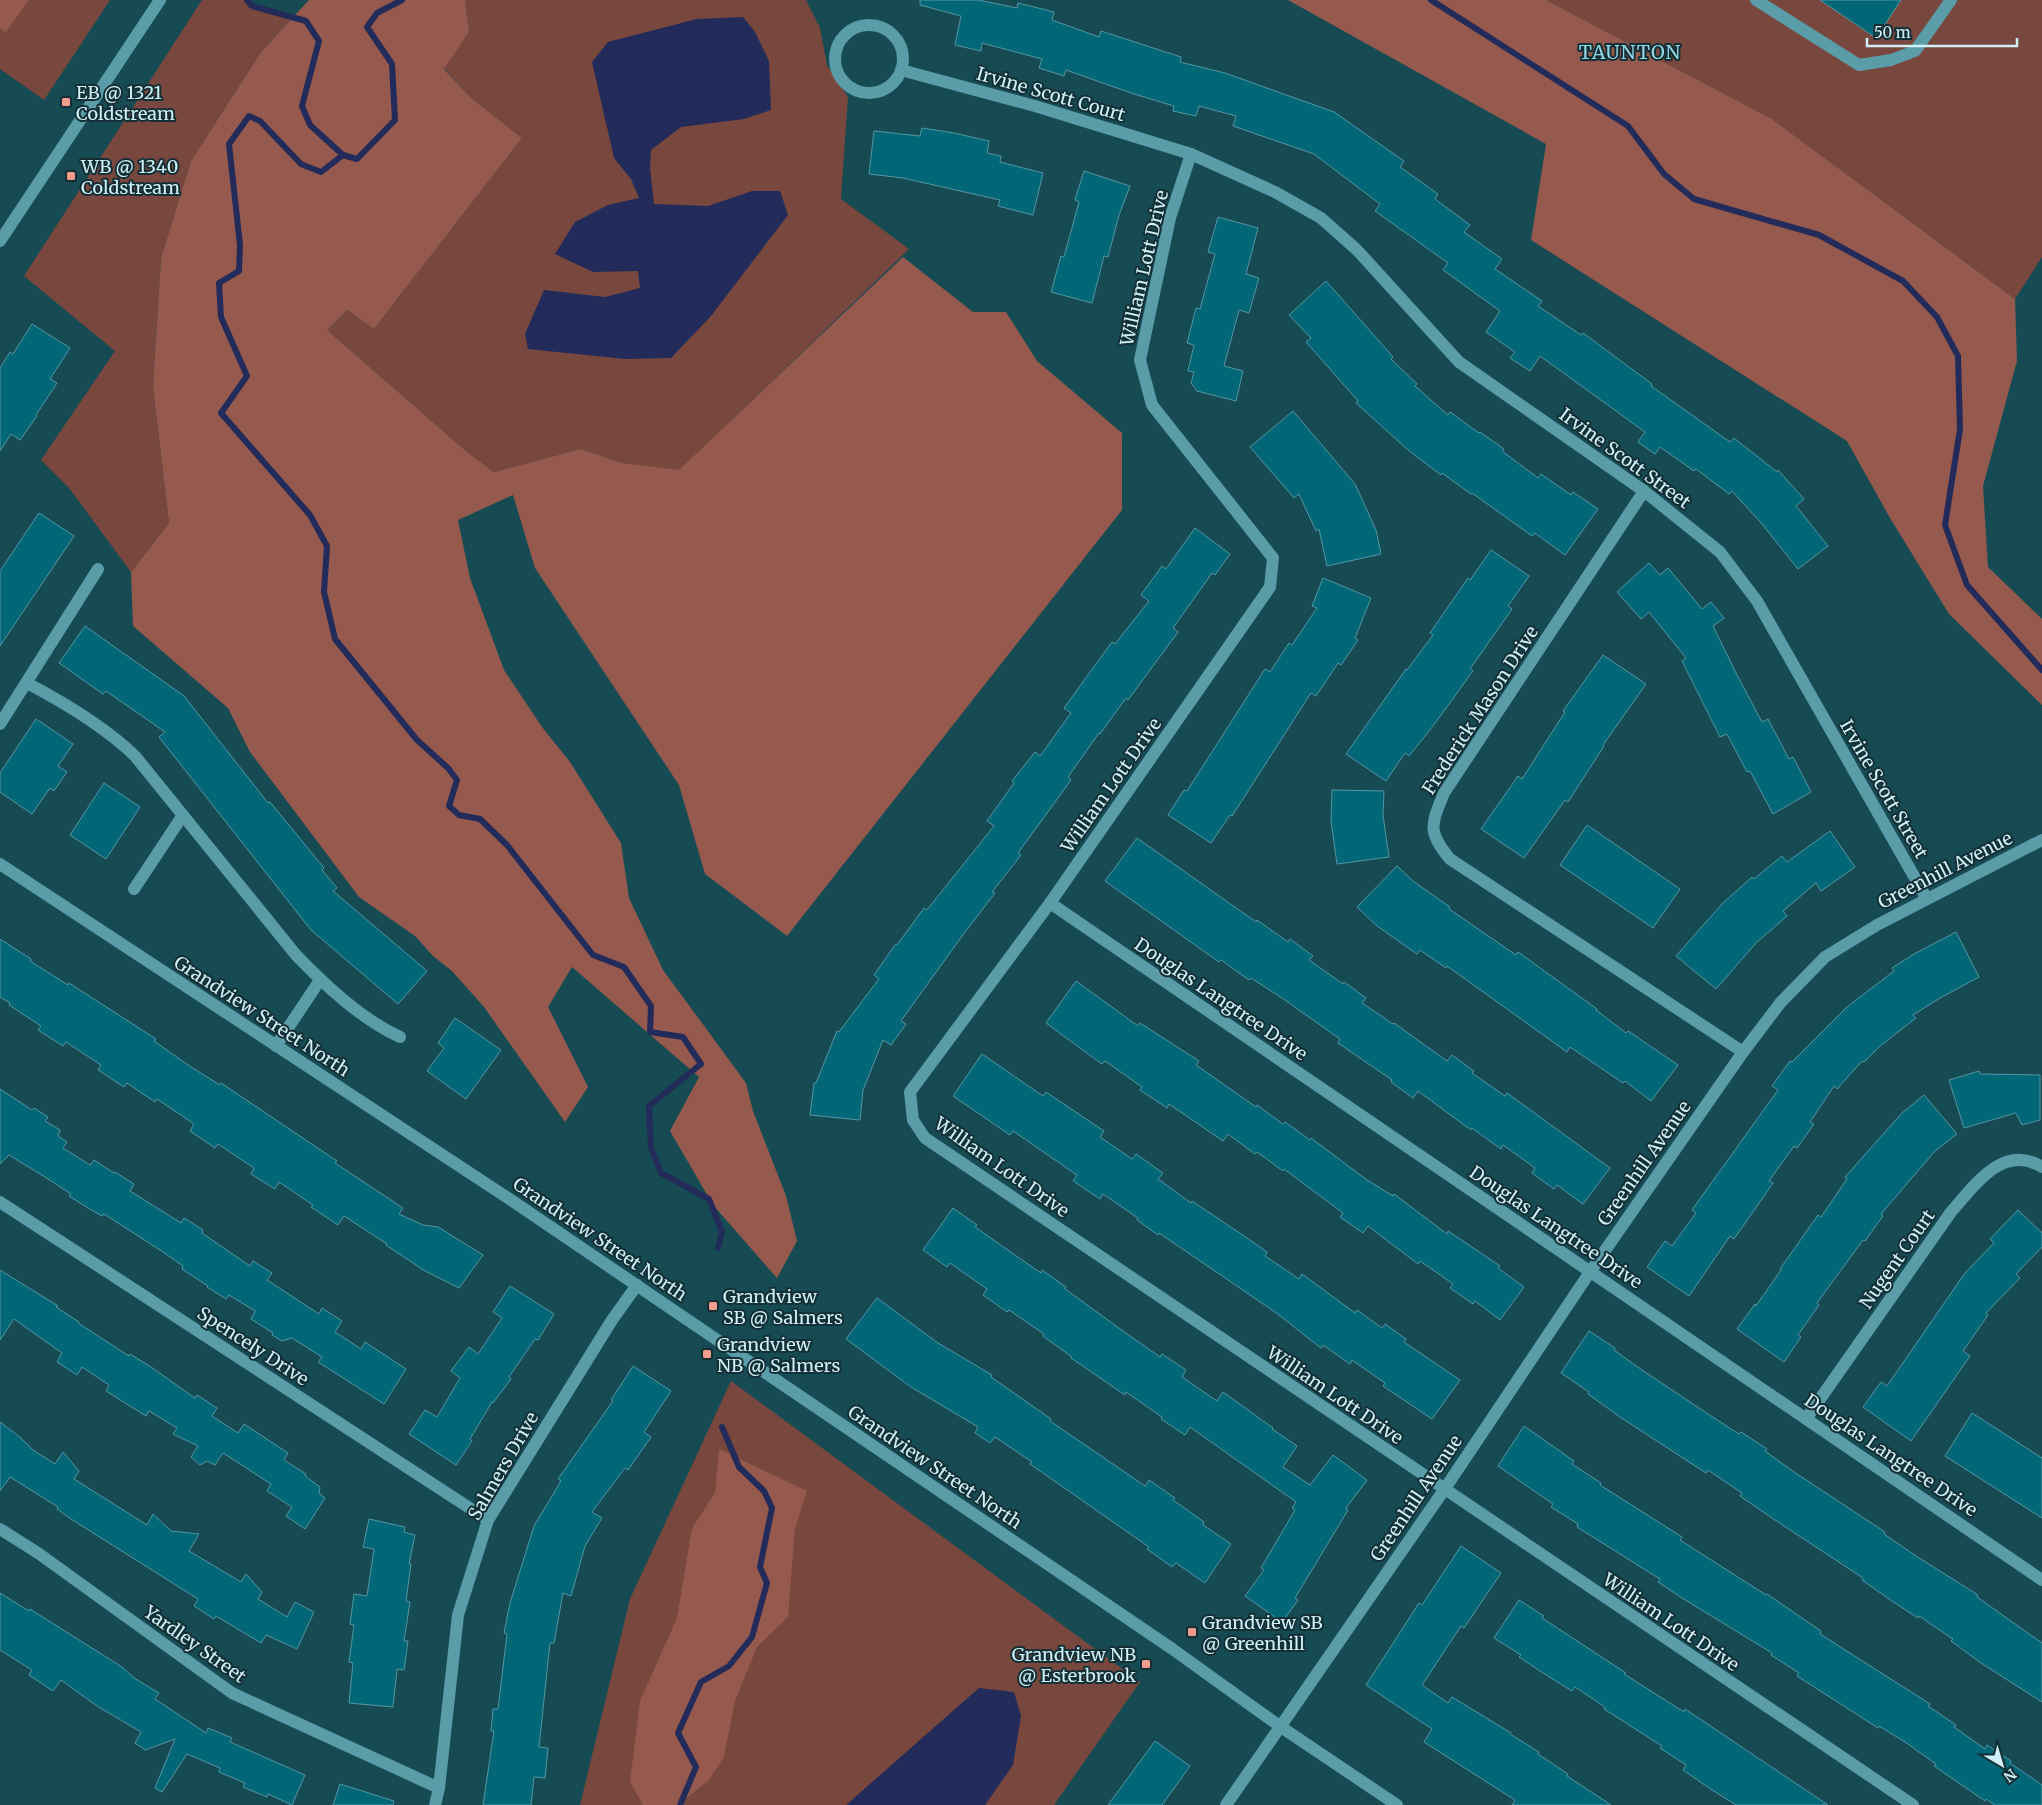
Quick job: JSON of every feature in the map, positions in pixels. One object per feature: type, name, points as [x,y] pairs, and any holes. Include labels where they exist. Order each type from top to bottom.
[{"type":"street","points":[[0,241],[160,0]]},
{"type":"street","points":[[1756,0],[1860,65],[1890,60],[1915,52],[1950,0]]},
{"type":"street","points":[[865,25],[879,27],[891,33],[899,44],[903,56],[901,70],[894,82],[881,91],[867,93],[852,89],[842,79],[836,65],[836,50],[842,38],[853,29],[865,25]]},
{"type":"street","name":"Irvine Scott Court","points":[[901,70],[1035,106],[1191,154]]},
{"type":"street","name":"Irvine Scott Street","points":[[1191,154],[1275,192],[1321,218],[1357,250],[1459,362],[1644,491],[1720,552],[1757,601],[1926,899]]},
{"type":"street","name":"William Lott Drive","points":[[1191,154],[1170,218],[1140,360],[1152,405],[1273,558],[1270,587],[1050,903],[910,1092],[913,1120],[925,1138],[1912,1805]]},
{"type":"street","name":"Frederick Mason Drive","points":[[1644,491],[1444,793],[1432,822],[1437,843],[1450,860],[1743,1052]]},
{"type":"street","points":[[0,724],[98,569]]},
{"type":"street","points":[[27,683],[120,740],[136,756],[296,955],[320,980],[381,1028],[400,1037]]},
{"type":"street","points":[[134,889],[183,815]]},
{"type":"street","name":"Greenhill Avenue","points":[[1226,1805],[1444,1490],[1590,1272],[1743,1052],[1781,1002],[1825,957],[1876,925],[2042,840]]},
{"type":"street","name":"Grandview Street North","points":[[0,864],[512,1200],[1171,1648],[1281,1727],[1397,1805]]},
{"type":"street","name":"Douglas Langtree Drive","points":[[1050,903],[2042,1580]]},
{"type":"street","points":[[276,1046],[320,980]]},
{"type":"street","name":"Nugent Court","points":[[1806,1418],[1951,1212],[1967,1194],[2004,1162],[2017,1158],[2033,1161],[2042,1167]]},
{"type":"street","name":"Spencely Drive","points":[[0,1202],[488,1520]]},
{"type":"street","name":"Salmers Drive","points":[[435,1805],[439,1788],[458,1615],[488,1520],[636,1284]]},
{"type":"street","name":"Yardley Street","points":[[0,1529],[38,1553],[232,1693],[439,1788]]},
{"type":"shaded area","points":[[0,0],[110,0],[44,100],[0,69]]},
{"type":"shaded area","points":[[0,0],[29,0],[6,32],[0,28]]},
{"type":"shaded area","points":[[202,0],[247,0],[252,6],[293,17],[261,52],[191,161],[161,258],[153,387],[169,523],[131,572],[69,488],[41,460],[115,351],[24,276]]},
{"type":"shaded area","points":[[309,0],[465,0],[469,32],[444,69],[471,98],[522,138],[374,329],[347,310],[327,330],[466,451],[494,472],[581,449],[622,463],[679,470],[903,257],[973,312],[1006,312],[1037,361],[1122,433],[1122,510],[787,936],[705,874],[679,785],[535,568],[513,495],[458,520],[470,578],[504,670],[542,727],[570,762],[621,843],[629,898],[663,970],[746,1083],[753,1111],[786,1196],[797,1241],[777,1278],[713,1205],[670,1131],[699,1077],[572,967],[548,1007],[588,1087],[565,1122],[484,1007],[452,971],[433,956],[415,936],[359,897],[250,752],[228,708],[133,626],[131,572],[169,523],[153,387],[161,258],[191,161],[261,52]]},
{"type":"shaded area","points":[[465,0],[806,0],[820,28],[827,65],[848,97],[841,199],[909,249],[679,471],[622,463],[581,449],[494,472],[466,451],[327,330],[347,310],[374,329],[522,138],[471,98],[444,68],[469,32]]},
{"type":"shaded area","points":[[1288,0],[1546,0],[1772,119],[2015,299],[2017,361],[1983,486],[1988,567],[2042,619],[2042,705],[1949,614],[1890,518],[1847,441],[1531,240],[1546,144]]},
{"type":"shaded area","points":[[1546,0],[2042,0],[2042,257],[2015,299],[1772,119]]},
{"type":"shaded area","points":[[731,1381],[1140,1682],[1054,1805],[580,1805],[630,1599]]},
{"type":"shaded area","points":[[719,1449],[807,1491],[795,1528],[788,1617],[757,1647],[735,1701],[724,1757],[709,1780],[678,1805],[643,1805],[630,1782],[640,1701],[677,1618],[692,1528],[715,1493]]},
{"type":"water","points":[[743,17],[755,32],[769,61],[771,110],[744,119],[681,127],[651,150],[650,168],[654,204],[708,206],[752,191],[780,191],[788,215],[711,316],[671,358],[625,359],[528,349],[525,334],[544,290],[605,297],[640,288],[638,271],[593,272],[555,254],[575,222],[608,205],[639,198],[631,179],[614,158],[592,62],[608,42],[697,19]]},
{"type":"water","points":[[979,1688],[1014,1692],[1021,1716],[1013,1765],[985,1805],[846,1805]]},
{"type":"building","points":[[920,0],[978,0],[1017,8],[1018,3],[1054,12],[1052,20],[1099,37],[1101,31],[1181,57],[1180,62],[1225,73],[1334,112],[1404,161],[1400,167],[1438,194],[1435,199],[1470,225],[1464,232],[1502,259],[1495,269],[1542,301],[1538,306],[1581,335],[1583,333],[1652,384],[1651,386],[1730,442],[1734,438],[1777,472],[1778,470],[1804,499],[1796,506],[1828,546],[1798,569],[1762,524],[1732,491],[1729,494],[1696,469],[1694,471],[1660,447],[1655,454],[1638,442],[1645,432],[1540,356],[1530,371],[1510,358],[1515,352],[1486,332],[1500,311],[1443,270],[1448,263],[1375,211],[1380,204],[1314,154],[1233,126],[1236,116],[1199,106],[1196,116],[1173,111],[1174,106],[1066,70],[1064,76],[1039,68],[1042,59],[982,43],[981,51],[955,45],[961,16],[920,5]]},
{"type":"building","points":[[1820,0],[1901,0],[1876,38]]},
{"type":"building","points":[[922,128],[989,141],[987,153],[1001,156],[1000,162],[1043,173],[1033,215],[998,206],[1000,200],[903,178],[869,174],[874,131],[920,136]]},
{"type":"building","points":[[1084,171],[1130,186],[1119,215],[1108,257],[1104,256],[1092,303],[1051,292],[1061,256],[1064,257],[1079,202],[1075,200]]},
{"type":"building","points":[[1218,217],[1258,228],[1246,274],[1259,278],[1249,313],[1239,310],[1224,366],[1243,371],[1236,401],[1197,391],[1191,383],[1194,372],[1188,371],[1194,345],[1187,343],[1196,308],[1200,309],[1215,254],[1208,252]]},
{"type":"building","points":[[1326,281],[1393,357],[1391,359],[1417,384],[1415,386],[1448,415],[1450,412],[1480,432],[1504,449],[1502,451],[1538,478],[1541,474],[1571,495],[1573,492],[1598,509],[1565,555],[1535,533],[1532,536],[1442,473],[1441,475],[1408,450],[1356,403],[1358,401],[1306,342],[1311,338],[1289,315]]},
{"type":"building","points":[[32,324],[70,348],[50,379],[57,383],[37,416],[20,440],[11,434],[0,451],[0,368],[10,352],[13,354]]},
{"type":"building","points":[[1293,411],[1355,484],[1376,530],[1381,554],[1327,566],[1319,529],[1316,531],[1299,494],[1294,498],[1250,447]]},
{"type":"building","points":[[39,513],[74,536],[0,646],[0,571]]},
{"type":"building","points":[[1195,528],[1230,554],[1215,575],[1212,573],[1173,628],[1178,632],[1128,700],[1126,698],[1099,733],[1068,777],[1071,780],[1018,853],[1021,855],[992,892],[995,893],[901,1021],[906,1024],[891,1045],[883,1040],[863,1090],[860,1120],[810,1115],[814,1083],[816,1083],[837,1031],[839,1032],[879,979],[874,975],[895,945],[897,945],[924,908],[927,910],[994,826],[987,821],[1014,783],[1012,781],[1035,752],[1040,756],[1071,713],[1064,708],[1112,642],[1115,644],[1149,601],[1141,595],[1162,566],[1166,569]]},
{"type":"building","points":[[1491,550],[1529,576],[1508,606],[1512,609],[1470,669],[1473,671],[1433,726],[1409,756],[1405,753],[1386,781],[1346,754],[1406,669],[1433,635],[1430,633],[1468,578],[1470,580]]},
{"type":"building","points":[[1649,563],[1660,575],[1668,568],[1702,609],[1711,602],[1724,618],[1713,626],[1737,675],[1762,722],[1768,719],[1789,759],[1793,757],[1811,792],[1773,814],[1750,771],[1747,772],[1727,734],[1720,737],[1682,661],[1686,658],[1649,612],[1641,619],[1617,592]]},
{"type":"building","points":[[1323,578],[1371,598],[1355,638],[1358,640],[1341,665],[1338,663],[1316,696],[1311,693],[1232,816],[1230,815],[1211,843],[1168,815],[1184,790],[1187,791],[1265,669],[1270,672],[1289,643],[1292,645],[1317,608],[1312,606]]},
{"type":"building","points":[[85,626],[184,696],[268,803],[270,802],[324,868],[322,870],[337,888],[333,891],[427,971],[398,1004],[311,930],[159,737],[165,732],[106,691],[103,694],[59,663]]},
{"type":"building","points":[[1603,655],[1646,684],[1603,745],[1568,802],[1565,800],[1524,858],[1481,829],[1518,776],[1522,779],[1565,712],[1563,711]]},
{"type":"building","points":[[36,719],[73,744],[58,766],[67,772],[54,791],[50,788],[32,814],[0,792],[0,773]]},
{"type":"building","points":[[104,783],[140,807],[106,859],[70,835]]},
{"type":"building","points":[[1332,790],[1384,791],[1383,815],[1389,857],[1337,864],[1331,821]]},
{"type":"building","points":[[1587,825],[1680,889],[1653,928],[1560,865]]},
{"type":"building","points":[[1830,831],[1855,867],[1821,891],[1816,883],[1783,911],[1787,916],[1756,943],[1716,989],[1676,956],[1722,904],[1752,877],[1754,879],[1782,856],[1787,862]]},
{"type":"building","points":[[1137,838],[1256,922],[1257,920],[1288,942],[1290,939],[1313,956],[1309,960],[1366,998],[1362,1003],[1394,1023],[1447,1061],[1452,1055],[1474,1071],[1472,1073],[1505,1096],[1507,1093],[1610,1168],[1583,1204],[1557,1185],[1554,1189],[1532,1173],[1535,1168],[1503,1145],[1501,1149],[1472,1128],[1471,1130],[1418,1091],[1413,1098],[1391,1082],[1392,1080],[1338,1043],[1340,1039],[1282,998],[1251,978],[1249,980],[1221,960],[1219,962],[1105,881]]},
{"type":"building","points":[[1397,866],[1413,881],[1450,907],[1449,909],[1516,955],[1518,952],[1597,1009],[1626,1033],[1628,1031],[1678,1065],[1651,1101],[1625,1081],[1623,1083],[1570,1047],[1567,1052],[1447,966],[1446,968],[1420,950],[1417,954],[1377,926],[1357,907]]},
{"type":"building","points":[[1956,932],[1979,977],[1913,1015],[1916,1018],[1880,1046],[1864,1062],[1862,1061],[1837,1089],[1834,1086],[1810,1122],[1814,1124],[1797,1148],[1794,1146],[1769,1181],[1773,1183],[1734,1239],[1730,1236],[1689,1296],[1647,1267],[1665,1241],[1672,1246],[1696,1213],[1692,1210],[1778,1090],[1772,1086],[1790,1061],[1792,1062],[1847,1007],[1894,971],[1892,968]]},
{"type":"building","points":[[0,939],[31,959],[30,961],[68,985],[69,983],[156,1039],[154,1041],[191,1067],[220,1085],[221,1083],[337,1161],[335,1163],[403,1208],[399,1214],[423,1225],[438,1227],[483,1255],[459,1288],[425,1271],[344,1216],[338,1225],[279,1182],[275,1189],[251,1174],[254,1168],[218,1144],[215,1148],[190,1131],[194,1124],[157,1099],[155,1102],[127,1083],[124,1087],[98,1070],[101,1065],[66,1042],[63,1046],[38,1030],[41,1026],[0,997]]},
{"type":"building","points":[[1076,981],[1138,1026],[1140,1023],[1199,1061],[1196,1065],[1256,1107],[1257,1105],[1283,1124],[1285,1122],[1310,1140],[1311,1138],[1367,1180],[1393,1196],[1394,1194],[1447,1234],[1448,1231],[1500,1266],[1498,1268],[1524,1287],[1500,1320],[1475,1301],[1473,1304],[1450,1288],[1453,1284],[1420,1261],[1418,1264],[1368,1226],[1363,1233],[1340,1217],[1343,1213],[1284,1169],[1283,1171],[1257,1152],[1255,1154],[1228,1134],[1223,1141],[1169,1104],[1167,1108],[1140,1090],[1142,1087],[1105,1061],[1102,1064],[1046,1023]]},
{"type":"building","points":[[455,1018],[501,1050],[466,1099],[427,1071],[444,1048],[438,1043]]},
{"type":"building","points":[[982,1054],[1043,1096],[1046,1092],[1104,1131],[1100,1137],[1132,1159],[1136,1154],[1163,1173],[1158,1179],[1191,1203],[1192,1201],[1267,1252],[1265,1256],[1299,1279],[1302,1274],[1355,1313],[1357,1310],[1382,1328],[1385,1324],[1406,1339],[1404,1342],[1460,1380],[1432,1419],[1383,1386],[1385,1383],[1352,1360],[1350,1364],[1323,1345],[1321,1348],[1275,1312],[1159,1233],[1158,1235],[1137,1220],[1138,1218],[1103,1194],[1100,1199],[1073,1181],[1077,1175],[1013,1131],[1010,1135],[953,1096]]},
{"type":"building","points":[[1979,1071],[1980,1074],[2040,1075],[2040,1120],[2022,1125],[2016,1113],[1964,1128],[1949,1080]]},
{"type":"building","points":[[0,1089],[32,1110],[34,1108],[48,1117],[45,1121],[60,1130],[58,1136],[67,1142],[63,1148],[90,1165],[94,1160],[134,1184],[130,1191],[181,1223],[184,1218],[203,1230],[202,1233],[250,1266],[253,1261],[272,1273],[267,1280],[319,1314],[322,1308],[342,1321],[335,1332],[361,1349],[365,1342],[406,1369],[384,1404],[318,1362],[322,1357],[292,1338],[282,1341],[272,1335],[273,1333],[251,1319],[255,1311],[229,1295],[226,1299],[207,1287],[163,1252],[104,1214],[102,1216],[69,1196],[71,1194],[45,1177],[9,1155],[0,1164]]},
{"type":"building","points":[[1924,1095],[1957,1134],[1935,1151],[1881,1214],[1883,1216],[1817,1303],[1819,1305],[1798,1335],[1801,1337],[1784,1362],[1737,1329],[1755,1304],[1756,1306],[1818,1215],[1821,1217],[1847,1179],[1845,1177],[1902,1113]]},
{"type":"building","points":[[953,1208],[977,1225],[975,1227],[1041,1273],[1042,1270],[1066,1287],[1065,1289],[1160,1357],[1162,1354],[1186,1370],[1182,1377],[1217,1401],[1223,1392],[1297,1446],[1283,1467],[1310,1485],[1333,1455],[1367,1480],[1346,1508],[1348,1510],[1295,1598],[1298,1600],[1282,1622],[1245,1596],[1264,1570],[1261,1568],[1295,1510],[1292,1508],[1296,1502],[1190,1427],[1185,1435],[1126,1392],[1125,1395],[1071,1358],[1043,1336],[1044,1334],[983,1295],[987,1289],[950,1263],[947,1267],[923,1250]]},
{"type":"building","points":[[2018,1210],[2042,1233],[2042,1247],[2016,1274],[2020,1278],[1986,1313],[1988,1315],[1963,1351],[1970,1356],[1911,1441],[1863,1407],[1881,1382],[1887,1386],[1965,1273],[1994,1243],[1990,1239]]},
{"type":"building","points":[[0,1270],[58,1306],[56,1307],[78,1323],[129,1356],[130,1354],[151,1367],[195,1398],[197,1395],[217,1408],[212,1416],[238,1433],[244,1424],[288,1453],[284,1460],[306,1474],[305,1476],[320,1487],[319,1493],[325,1498],[305,1529],[286,1516],[292,1507],[267,1491],[271,1484],[223,1453],[215,1465],[207,1461],[200,1465],[191,1457],[198,1446],[173,1434],[177,1428],[149,1411],[146,1416],[106,1391],[109,1385],[82,1367],[77,1375],[57,1362],[62,1353],[14,1319],[0,1340]]},
{"type":"building","points":[[510,1286],[554,1314],[538,1340],[535,1339],[509,1377],[511,1379],[492,1402],[470,1439],[472,1441],[456,1465],[409,1434],[425,1410],[437,1417],[460,1378],[451,1371],[469,1347],[478,1354],[502,1318],[493,1312]]},
{"type":"building","points":[[877,1298],[938,1343],[992,1375],[991,1377],[1051,1419],[1050,1421],[1145,1486],[1149,1480],[1175,1498],[1173,1500],[1204,1522],[1203,1525],[1231,1544],[1205,1583],[1176,1563],[1172,1567],[1147,1549],[1149,1547],[1030,1464],[1032,1462],[995,1437],[990,1443],[975,1433],[978,1427],[911,1387],[846,1339]]},
{"type":"building","points":[[1589,1331],[1615,1348],[1614,1350],[1642,1370],[1708,1414],[1767,1449],[1765,1451],[1794,1472],[1885,1532],[1884,1534],[1916,1556],[1978,1595],[1977,1597],[2042,1643],[2042,1702],[1981,1663],[1951,1641],[1953,1639],[1919,1616],[1918,1618],[1892,1601],[1862,1580],[1863,1578],[1740,1496],[1742,1493],[1708,1470],[1706,1473],[1620,1417],[1588,1394],[1589,1392],[1561,1373]]},
{"type":"building","points":[[633,1366],[671,1391],[644,1432],[651,1437],[628,1470],[625,1468],[592,1512],[602,1518],[585,1546],[571,1596],[563,1593],[554,1643],[550,1643],[539,1747],[548,1748],[545,1778],[534,1777],[531,1805],[483,1805],[494,1731],[491,1731],[493,1709],[498,1709],[507,1634],[504,1633],[510,1603],[534,1526],[561,1481],[558,1479],[613,1401],[611,1400]]},
{"type":"building","points":[[1972,1413],[2042,1458],[2042,1518],[1945,1456]]},
{"type":"building","points":[[0,1422],[33,1450],[55,1464],[63,1452],[79,1471],[74,1479],[147,1525],[153,1514],[171,1531],[199,1534],[189,1551],[241,1582],[246,1574],[262,1592],[258,1599],[287,1617],[295,1602],[314,1612],[297,1649],[266,1635],[261,1643],[216,1616],[214,1619],[194,1606],[198,1599],[71,1519],[57,1509],[58,1507],[10,1477],[0,1491]]},
{"type":"building","points":[[1524,1426],[1574,1461],[1572,1464],[1601,1483],[1600,1485],[1682,1537],[1680,1540],[1767,1594],[1821,1631],[1820,1634],[1930,1704],[1928,1706],[1956,1725],[1954,1727],[1985,1749],[1987,1745],[2011,1761],[2010,1763],[2042,1785],[2042,1805],[1995,1805],[1986,1799],[1985,1801],[1934,1766],[1936,1764],[1905,1742],[1879,1726],[1878,1728],[1797,1676],[1799,1673],[1771,1655],[1772,1653],[1682,1598],[1658,1582],[1660,1579],[1577,1527],[1578,1524],[1551,1507],[1553,1504],[1498,1466]]},
{"type":"building","points":[[369,1519],[405,1527],[404,1532],[415,1535],[409,1564],[411,1564],[406,1601],[410,1602],[404,1641],[408,1641],[404,1670],[397,1669],[393,1707],[349,1703],[353,1663],[349,1662],[354,1625],[350,1624],[354,1594],[367,1596],[374,1549],[363,1547]]},
{"type":"building","points":[[1461,1546],[1501,1573],[1464,1628],[1461,1626],[1422,1685],[1448,1703],[1452,1697],[1511,1733],[1568,1774],[1567,1776],[1611,1805],[1512,1805],[1515,1800],[1424,1742],[1432,1729],[1366,1685],[1419,1603],[1422,1605]]},
{"type":"building","points":[[0,1593],[29,1611],[30,1609],[122,1667],[134,1678],[159,1693],[155,1699],[206,1733],[208,1728],[232,1738],[230,1742],[305,1775],[292,1805],[268,1794],[267,1797],[243,1787],[245,1783],[219,1772],[220,1768],[187,1754],[162,1792],[155,1788],[175,1739],[145,1750],[135,1743],[141,1732],[97,1706],[61,1680],[53,1691],[29,1675],[32,1670],[0,1650]]},
{"type":"building","points":[[1519,1600],[1544,1616],[1542,1618],[1626,1673],[1624,1674],[1684,1712],[1685,1709],[1828,1805],[1736,1805],[1709,1788],[1683,1770],[1686,1765],[1660,1748],[1662,1746],[1604,1709],[1605,1707],[1575,1687],[1572,1691],[1543,1673],[1519,1657],[1521,1655],[1494,1638]]},
{"type":"building","points":[[1155,1741],[1190,1766],[1162,1805],[1108,1805]]},
{"type":"building","points":[[340,1784],[394,1801],[393,1805],[333,1805]]},
{"type":"waterway","points":[[247,0],[252,6],[306,21],[319,41],[302,106],[310,125],[343,155],[357,159],[395,120],[392,64],[367,27],[377,13],[402,0]]},
{"type":"waterway","points":[[1431,0],[1628,126],[1664,174],[1694,199],[1819,235],[1903,281],[1937,317],[1958,356],[1960,429],[1945,525],[1967,585],[2042,670]]},
{"type":"waterway","points":[[343,155],[321,172],[301,164],[260,121],[249,116],[229,144],[240,245],[239,271],[219,283],[221,317],[247,376],[221,413],[310,515],[327,546],[324,592],[335,639],[417,740],[448,768],[457,780],[449,806],[459,815],[480,819],[507,845],[593,955],[624,967],[651,1006],[650,1032],[683,1037],[701,1064],[649,1106],[651,1148],[661,1173],[709,1199],[722,1232],[718,1248]]},
{"type":"waterway","points":[[680,1805],[696,1767],[678,1733],[701,1682],[729,1666],[752,1637],[767,1583],[760,1567],[772,1508],[764,1491],[739,1467],[722,1427]]},
{"type":"place","name":"EB @ 1321 Coldstream","points":[[66,102]]},
{"type":"place","name":"WB @ 1340 Coldstream","points":[[71,176]]},
{"type":"place","name":"Grandview SB @ Salmers","points":[[713,1306]]},
{"type":"place","name":"Grandview NB @ Salmers","points":[[707,1354]]},
{"type":"place","name":"Grandview SB @ Greenhill","points":[[1192,1632]]},
{"type":"place","name":"Grandview NB @ Esterbrook","points":[[1146,1664]]},
{"type":"district","name":"TAUNTON","points":[[1630,52]]}]
